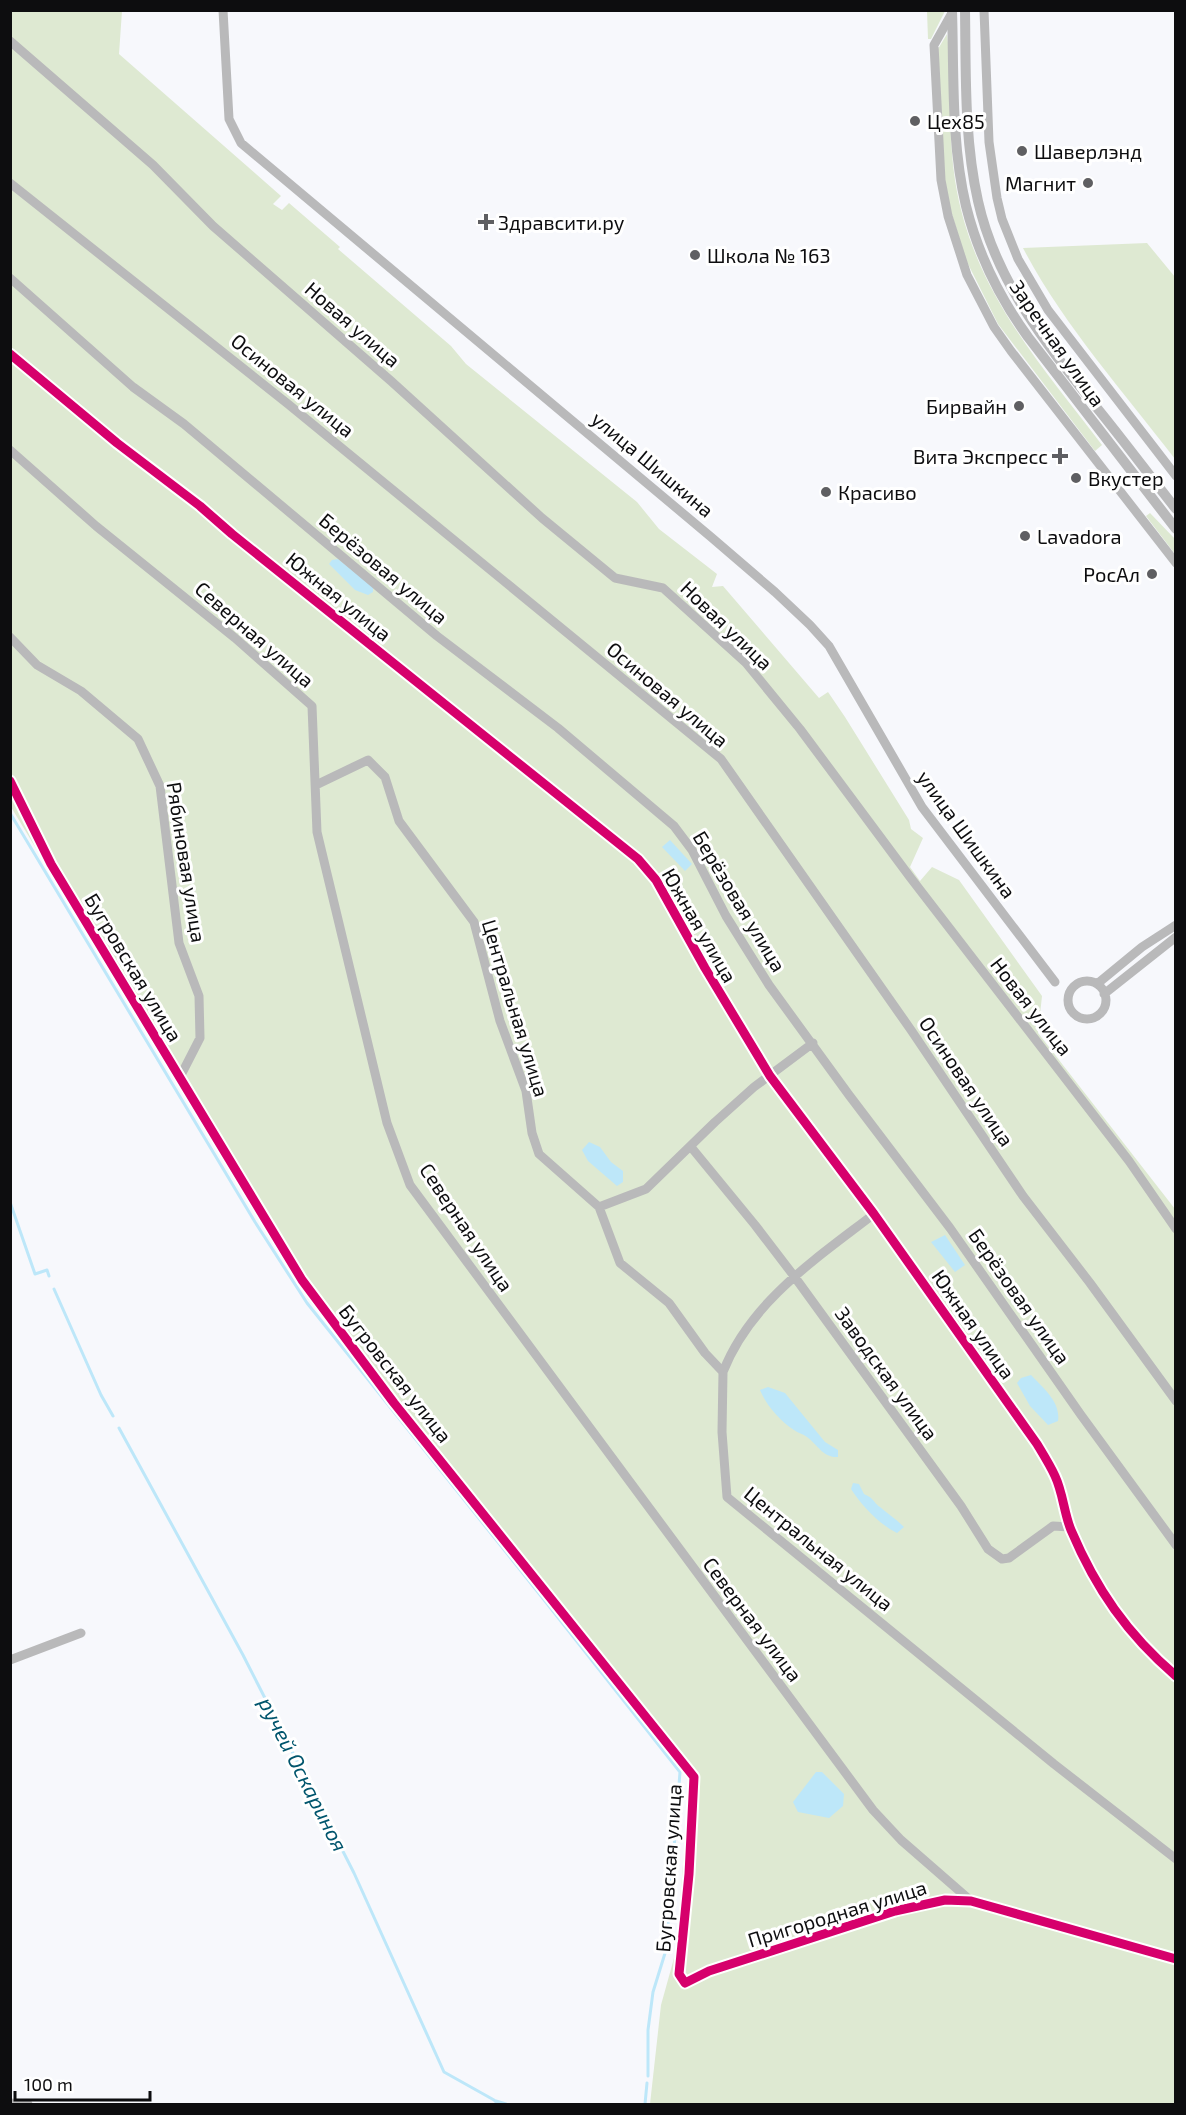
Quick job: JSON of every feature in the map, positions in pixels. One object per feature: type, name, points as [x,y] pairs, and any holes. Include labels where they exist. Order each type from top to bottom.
[{"type":"street","name":"улица Шишкина","points":[[224,10],[230,119],[241,143],[561,410],[767,585],[810,625],[829,646],[922,807],[1055,982]]},
{"type":"street","name":"Заречная улица","points":[[965,10],[969,134],[973,176],[992,249],[1011,288],[1038,331],[1176,509]]},
{"type":"street","points":[[984,10],[992,171],[1002,219],[1018,259],[1047,310],[1176,476]]},
{"type":"street","name":"Заречная улица","points":[[952,12],[961,178],[972,229],[990,275],[1013,316],[1028,337],[1176,529]]},
{"type":"street","points":[[952,12],[934,45],[938,149],[940,180],[948,216],[967,275],[990,319],[1011,351],[1176,563]]},
{"type":"street","name":"Новая улица","points":[[10,40],[153,165],[213,226],[400,389],[542,518],[615,578],[663,588],[746,663],[800,729],[910,877],[1129,1161],[1176,1229]]},
{"type":"street","name":"Осиновая улица","points":[[10,183],[288,404],[721,759],[911,1030],[1023,1196],[1176,1401]]},
{"type":"street","name":"Берёзовая улица","points":[[10,278],[133,387],[184,424],[437,636],[558,728],[674,826],[692,850],[726,916],[769,985],[950,1228],[1081,1415],[1176,1545]]},
{"type":"street","name":"Южная улица","points":[[10,354],[117,443],[200,506],[638,859],[656,880],[705,969],[770,1076],[874,1214],[1037,1444],[1056,1477],[1070,1527],[1089,1570],[1112,1608],[1158,1660],[1176,1676]]},
{"type":"street","name":"Северная улица","points":[[10,450],[96,526],[235,638],[312,706],[317,832],[387,1123],[411,1185],[873,1810],[901,1840],[971,1901]]},
{"type":"street","name":"Рябиновая улица","points":[[10,637],[37,665],[81,691],[138,739],[160,786],[179,943],[200,996],[200,1038],[179,1078]]},
{"type":"street","name":"Центральная улица","points":[[316,785],[368,760],[385,777],[399,821],[474,922],[500,1021],[526,1091],[532,1133],[539,1154],[599,1207],[620,1263],[669,1303],[705,1353],[723,1372],[722,1432],[727,1497],[1044,1756],[1176,1859]]},
{"type":"street","name":"Бугровская улица","points":[[10,781],[51,864],[302,1280],[394,1402],[694,1777],[689,1874],[679,1974],[685,1983]]},
{"type":"street","points":[[1097,984],[1143,947],[1176,925]]},
{"type":"street","points":[[1104,994],[1176,937]]},
{"type":"street","points":[[1084,981],[1097,984],[1104,994],[1104,1007],[1096,1017],[1083,1019],[1071,1012],[1068,999],[1073,987],[1084,981]]},
{"type":"street","points":[[599,1207],[646,1189],[754,1087],[813,1043]]},
{"type":"street","name":"Заводская улица","points":[[691,1147],[794,1276],[995,1556],[1002,1559],[1009,1558],[1053,1526],[1070,1527]]},
{"type":"street","points":[[723,1372],[730,1353],[752,1321],[794,1276],[874,1214]]},
{"type":"street","points":[[10,1660],[81,1633]]},
{"type":"street","name":"Пригородная улица","points":[[685,1983],[709,1971],[895,1911],[945,1900],[971,1901],[1176,1959]]},
{"type":"street","points":[[10,2103],[28,2104]]},
{"type":"green space","points":[[11,11],[122,11],[119,54],[281,196],[273,204],[282,210],[289,203],[340,247],[338,249],[451,346],[466,364],[637,502],[659,529],[717,574],[712,587],[723,586],[819,698],[828,692],[909,820],[911,829],[923,838],[910,867],[920,881],[932,867],[959,880],[1042,996],[1038,1033],[1175,1209],[1175,2104],[650,2104],[661,2005],[676,1951],[690,1778],[308,1299],[11,807]]},
{"type":"green space","points":[[927,11],[945,11],[931,39],[928,39]]},
{"type":"green space","points":[[947,34],[951,141],[955,180],[976,256],[1011,322],[1102,445],[1095,451],[998,324],[966,260],[950,208],[945,182],[938,49]]},
{"type":"green space","points":[[1147,243],[1175,277],[1175,459],[1075,330],[1023,248]]},
{"type":"green space","points":[[1150,513],[1175,539],[1175,554],[1146,516]]},
{"type":"water","points":[[338,559],[373,587],[373,592],[368,595],[355,590],[329,564],[332,560]]},
{"type":"water","points":[[670,840],[692,864],[685,871],[662,847]]},
{"type":"water","points":[[589,1142],[600,1147],[611,1162],[623,1171],[623,1182],[617,1186],[588,1161],[582,1150]]},
{"type":"water","points":[[945,1235],[965,1265],[955,1272],[931,1242]]},
{"type":"water","points":[[1031,1375],[1054,1402],[1058,1421],[1048,1425],[1030,1406],[1017,1383],[1021,1378]]},
{"type":"water","points":[[768,1387],[785,1393],[825,1442],[838,1450],[838,1457],[824,1453],[807,1437],[794,1430],[779,1417],[760,1390]]},
{"type":"water","points":[[853,1483],[859,1484],[864,1494],[904,1527],[897,1533],[877,1520],[851,1489]]},
{"type":"water","points":[[816,1772],[822,1772],[844,1794],[843,1806],[829,1818],[798,1812],[793,1802]]},
{"type":"waterway","points":[[10,813],[255,1222],[307,1303],[680,1772],[666,1950],[653,1992],[648,2030],[648,2076]]},
{"type":"waterway","name":"ручей Оскариноя","points":[[10,1202],[35,1274],[47,1270],[49,1276]]},
{"type":"waterway","name":"ручей Оскариноя","points":[[54,1289],[101,1395],[113,1416]]},
{"type":"waterway","name":"ручей Оскариноя","points":[[119,1428],[243,1655],[354,1873],[444,2072],[498,2104]]},
{"type":"waterway","points":[[645,2104],[647,2083]]},
{"type":"waterway","name":"ручей Оскариноя","points":[[496,2101],[506,2104]]},
{"type":"cycle path","points":[[10,354],[117,443],[200,506],[638,859],[656,880],[705,968],[770,1076],[874,1214],[1037,1444],[1058,1483],[1071,1530],[1102,1591],[1142,1644],[1176,1676]]},
{"type":"cycle path","points":[[10,781],[51,864],[302,1280],[394,1403],[694,1777],[689,1874],[679,1974],[685,1983],[709,1971],[895,1911],[945,1900],[971,1901],[1176,1959]]},
{"type":"place","name":"Цех85","points":[[915,121]]},
{"type":"place","name":"Шаверлэнд","points":[[1022,151]]},
{"type":"place","name":"Магнит","points":[[1088,183]]},
{"type":"place","name":"Здравсити.ру","points":[[486,222]]},
{"type":"place","name":"Школа № 163","points":[[695,255]]},
{"type":"place","name":"Бирвайн","points":[[1019,406]]},
{"type":"place","name":"Вита Экспресс","points":[[1060,456]]},
{"type":"place","name":"Вкустер","points":[[1076,478]]},
{"type":"place","name":"Красиво","points":[[826,492]]},
{"type":"place","name":"Lavadora","points":[[1025,536]]},
{"type":"place","name":"РосАл","points":[[1152,574]]}]
